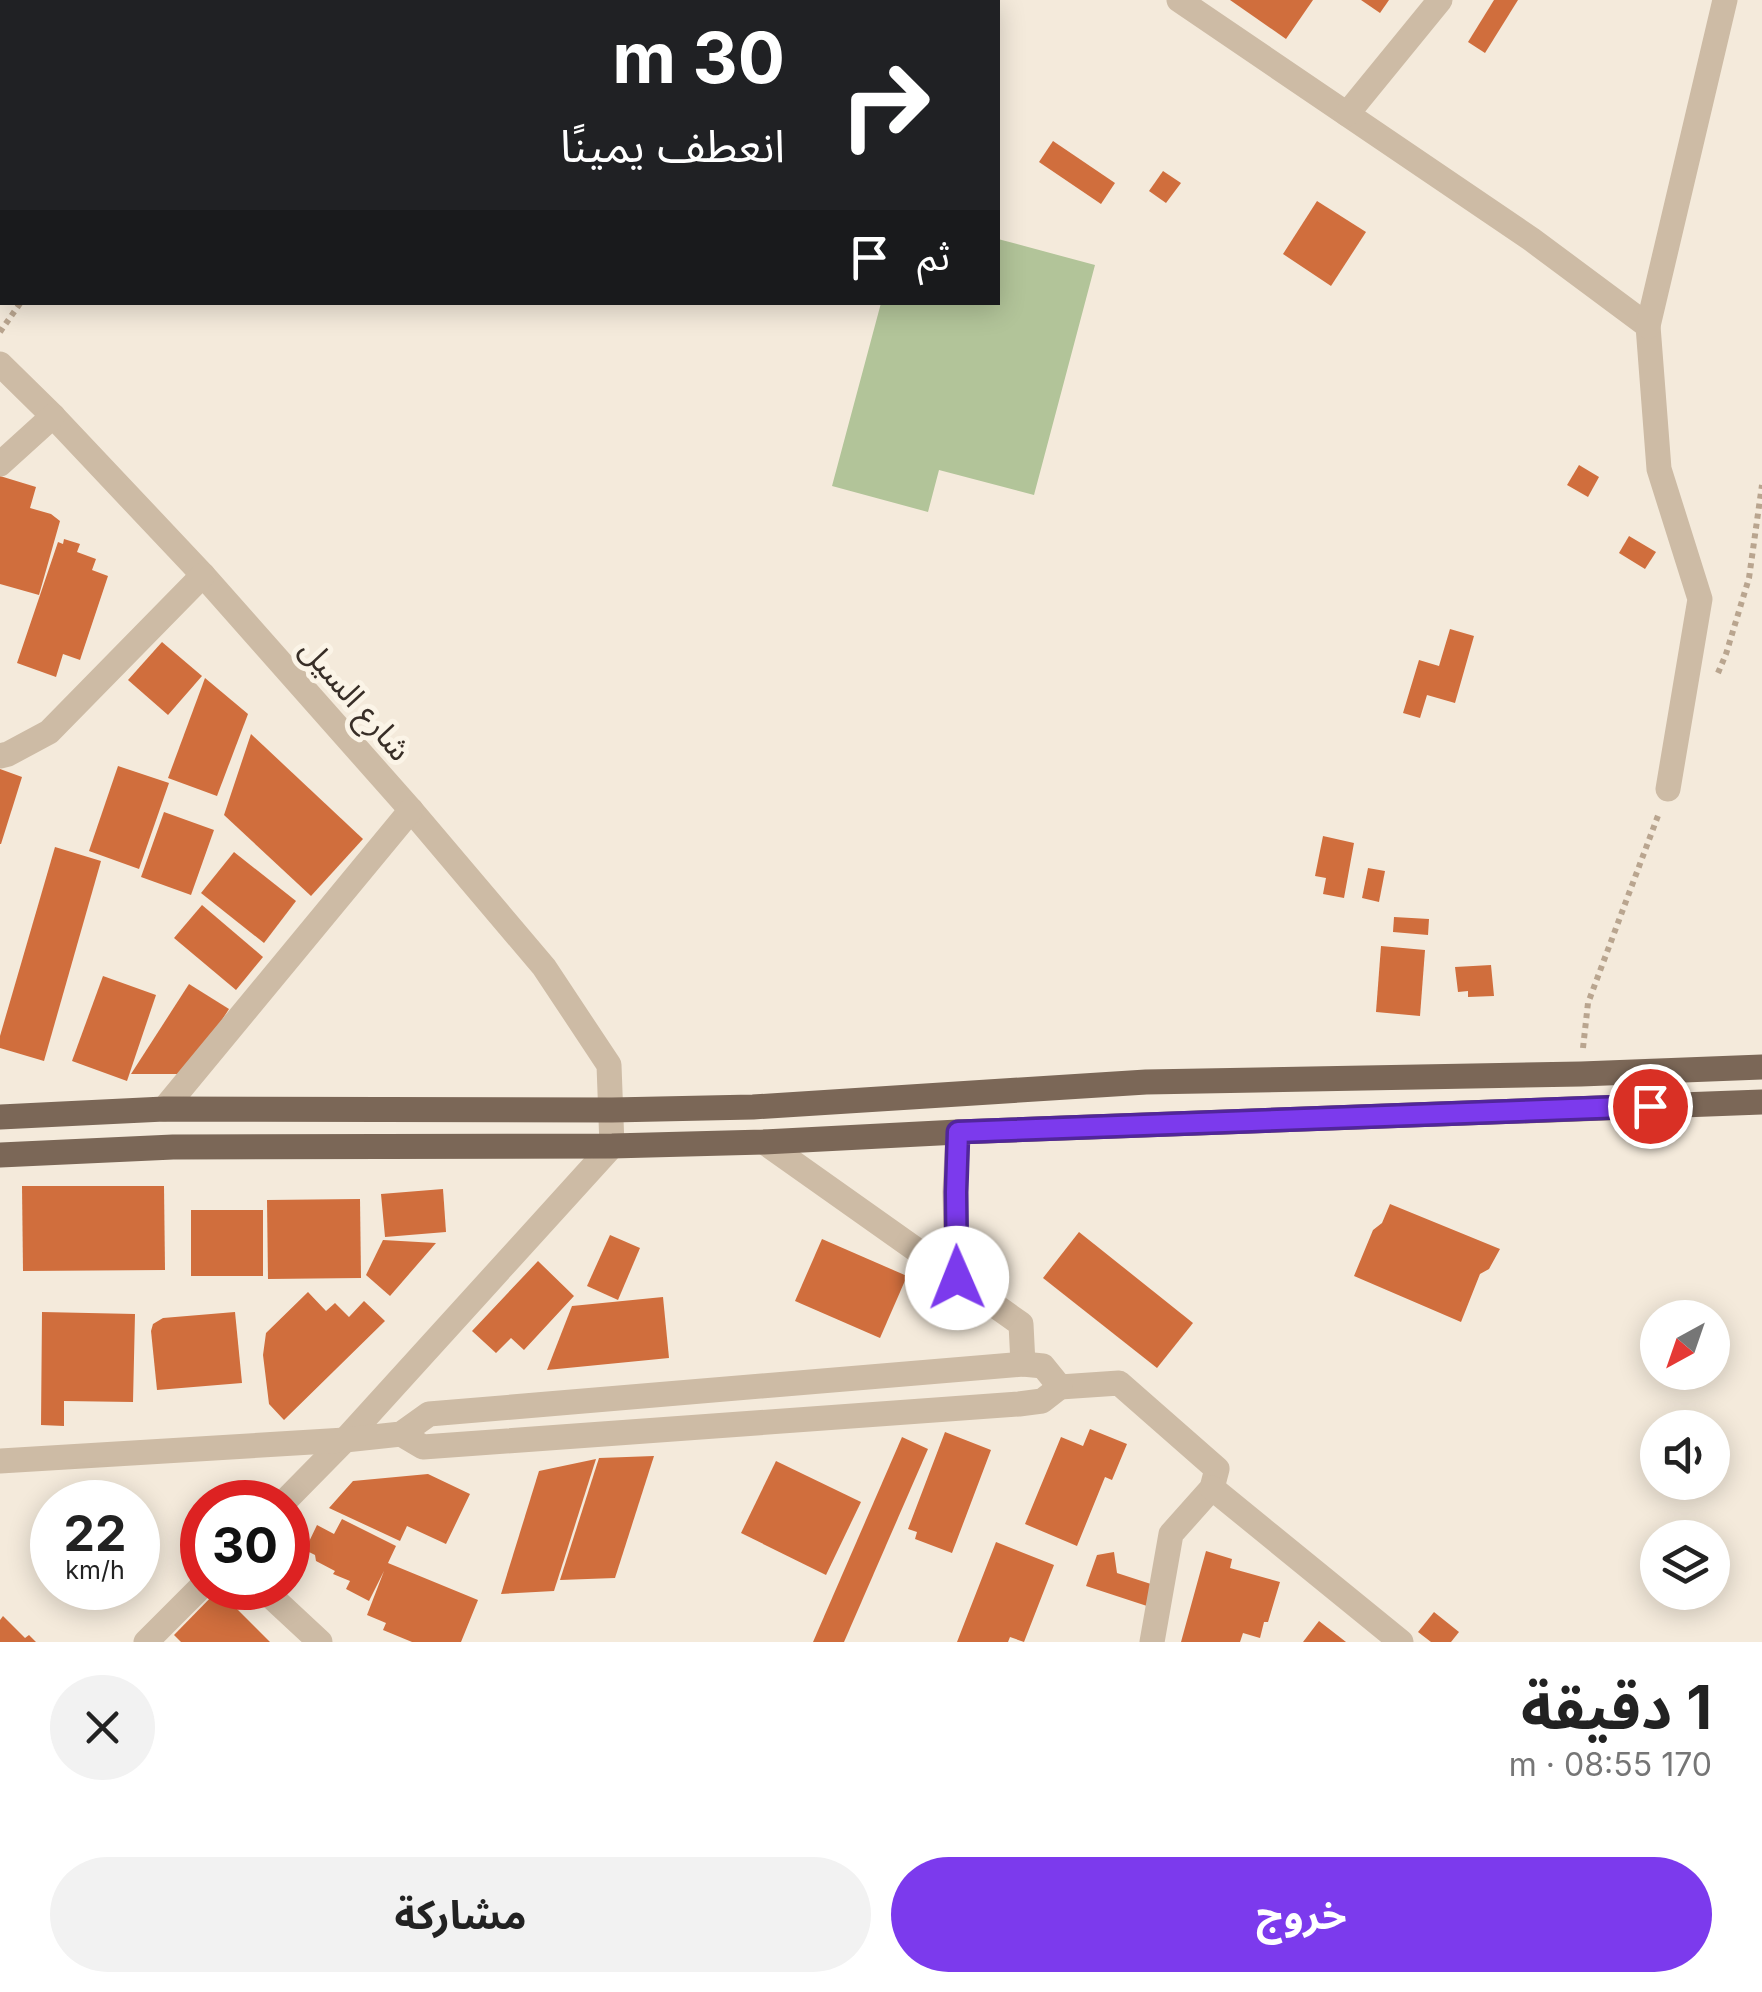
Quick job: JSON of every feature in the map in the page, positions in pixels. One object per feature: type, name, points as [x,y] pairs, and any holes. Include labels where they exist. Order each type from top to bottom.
[{"type":"main road","points":[[0,1117],[164,1109],[753,1107],[1146,1082],[1581,1074],[1762,1066]]},
{"type":"main road","points":[[0,1155],[172,1147],[764,1142],[1762,1102]]},
{"type":"street","points":[[1179,0],[1531,239],[1648,326]]},
{"type":"street","points":[[1347,114],[1440,0]]},
{"type":"street","points":[[1668,789],[1700,599],[1659,468],[1648,326],[1725,0]]},
{"type":"street","name":"شارع السيل","points":[[0,364],[203,575],[544,967],[609,1065],[612,1146]]},
{"type":"street","points":[[0,464],[53,416]]},
{"type":"street","points":[[0,756],[49,732],[203,575]]},
{"type":"street","points":[[164,1109],[411,810]]},
{"type":"street","points":[[957,1278],[958,1132]]},
{"type":"street","points":[[764,1142],[1021,1324],[1023,1364]]},
{"type":"street","points":[[306,1480],[612,1146]]},
{"type":"street","points":[[0,1461],[345,1440],[401,1434],[428,1414],[1023,1364],[1043,1366],[1060,1386]]},
{"type":"street","points":[[401,1434],[423,1447],[999,1406],[1042,1401],[1060,1386],[1119,1383],[1217,1469],[1212,1488],[1171,1534],[1152,1642]]},
{"type":"street","points":[[1212,1488],[1401,1642]]},
{"type":"street","points":[[146,1642],[180,1608]]},
{"type":"street","points":[[286,1610],[320,1642]]},
{"type":"path","points":[[0,332],[19,305]]},
{"type":"green space","points":[[1000,240],[1095,265],[1034,495],[939,470],[928,512],[832,486],[880,305],[1000,305]]},
{"type":"building","points":[[1230,0],[1313,0],[1286,39]]},
{"type":"building","points":[[1361,0],[1389,0],[1380,13]]},
{"type":"building","points":[[1494,0],[1518,0],[1485,53],[1468,42]]},
{"type":"building","points":[[1053,141],[1115,183],[1101,204],[1039,162]]},
{"type":"building","points":[[1163,171],[1181,183],[1166,203],[1149,191]]},
{"type":"building","points":[[1317,201],[1366,232],[1331,286],[1283,254]]},
{"type":"building","points":[[1579,465],[1599,477],[1588,497],[1567,485]]},
{"type":"building","points":[[0,476],[36,487],[30,508],[60,521],[39,595],[0,584]]},
{"type":"building","points":[[1629,536],[1656,552],[1645,569],[1619,553]]},
{"type":"building","points":[[64,539],[80,544],[77,552],[96,559],[92,570],[108,576],[80,660],[63,654],[56,677],[17,663],[58,542],[63,544]]},
{"type":"building","points":[[1450,629],[1474,636],[1455,703],[1427,695],[1420,718],[1403,713],[1419,660],[1439,666]]},
{"type":"building","points":[[162,642],[202,676],[168,715],[128,680]]},
{"type":"building","points":[[205,678],[248,714],[217,796],[168,778]]},
{"type":"building","points":[[251,734],[363,839],[311,896],[224,815]]},
{"type":"building","points":[[118,766],[169,783],[139,869],[89,851]]},
{"type":"building","points":[[0,769],[22,777],[1,844],[0,844]]},
{"type":"building","points":[[164,812],[214,830],[191,895],[141,877]]},
{"type":"building","points":[[1323,836],[1354,843],[1344,898],[1323,894],[1326,878],[1315,876]]},
{"type":"building","points":[[55,847],[101,861],[44,1061],[0,1048],[0,1036]]},
{"type":"building","points":[[234,852],[296,901],[264,943],[201,893]]},
{"type":"building","points":[[1368,868],[1385,871],[1379,902],[1362,898]]},
{"type":"building","points":[[202,905],[263,957],[236,990],[174,938]]},
{"type":"building","points":[[1394,917],[1429,919],[1428,935],[1393,932]]},
{"type":"building","points":[[1381,946],[1425,950],[1420,1016],[1376,1012]]},
{"type":"building","points":[[1491,965],[1494,996],[1468,997],[1468,991],[1458,992],[1455,967]]},
{"type":"building","points":[[103,976],[156,995],[127,1081],[72,1061]]},
{"type":"building","points":[[189,984],[229,1009],[187,1074],[131,1074]]},
{"type":"building","points":[[22,1186],[164,1186],[165,1270],[23,1271]]},
{"type":"building","points":[[443,1189],[446,1232],[385,1237],[381,1194]]},
{"type":"building","points":[[360,1199],[361,1278],[268,1279],[267,1200]]},
{"type":"building","points":[[1390,1204],[1500,1249],[1489,1269],[1480,1274],[1461,1322],[1354,1276],[1373,1230],[1382,1223]]},
{"type":"building","points":[[191,1210],[263,1210],[263,1276],[191,1276]]},
{"type":"building","points":[[1079,1232],[1193,1323],[1157,1368],[1043,1278]]},
{"type":"building","points":[[610,1235],[640,1248],[618,1300],[587,1286]]},
{"type":"building","points":[[822,1239],[907,1276],[880,1338],[795,1301]]},
{"type":"building","points":[[383,1240],[436,1243],[390,1296],[366,1275]]},
{"type":"building","points":[[538,1261],[574,1296],[524,1350],[511,1338],[496,1353],[472,1331]]},
{"type":"building","points":[[308,1292],[326,1311],[335,1303],[349,1317],[364,1301],[385,1321],[284,1420],[269,1404],[263,1355],[266,1333]]},
{"type":"building","points":[[663,1297],[669,1358],[547,1370],[572,1306]]},
{"type":"building","points":[[42,1312],[135,1314],[133,1402],[64,1401],[64,1426],[41,1425]]},
{"type":"building","points":[[235,1312],[242,1383],[157,1390],[153,1324],[163,1318]]},
{"type":"building","points":[[1090,1429],[1127,1444],[1112,1480],[1105,1477],[1077,1546],[1025,1524],[1061,1437],[1083,1446]]},
{"type":"building","points":[[945,1432],[991,1450],[952,1553],[915,1539],[917,1532],[908,1529]]},
{"type":"building","points":[[902,1437],[928,1449],[844,1642],[813,1642]]},
{"type":"building","points":[[654,1456],[615,1578],[560,1580],[599,1458]]},
{"type":"building","points":[[596,1459],[554,1591],[501,1594],[539,1471]]},
{"type":"building","points":[[776,1461],[861,1502],[826,1575],[741,1533]]},
{"type":"building","points":[[428,1474],[470,1494],[446,1544],[407,1526],[400,1541],[329,1508],[353,1481]]},
{"type":"building","points":[[342,1519],[396,1546],[388,1563],[478,1600],[461,1642],[412,1642],[383,1630],[386,1623],[367,1615],[384,1571],[369,1601],[346,1589],[350,1581],[333,1574],[335,1571],[316,1561],[310,1552],[310,1540],[317,1525],[334,1534]]},
{"type":"building","points":[[996,1542],[1054,1565],[1024,1642],[1010,1637],[1008,1642],[957,1642]]},
{"type":"building","points":[[1206,1551],[1232,1559],[1230,1568],[1280,1582],[1260,1638],[1243,1633],[1240,1642],[1181,1642]]},
{"type":"building","points":[[1114,1552],[1117,1573],[1154,1585],[1147,1606],[1086,1586],[1097,1555]]},
{"type":"building","points":[[198,1610],[238,1610],[270,1642],[181,1642],[174,1635]]},
{"type":"building","points":[[1434,1612],[1459,1632],[1451,1642],[1431,1642],[1418,1632]]},
{"type":"building","points":[[3,1616],[25,1638],[29,1635],[36,1642],[0,1642]]},
{"type":"building","points":[[1319,1621],[1346,1642],[1303,1642]]},
{"type":"route","points":[[957,1278],[958,1132],[1650,1106]]}]
